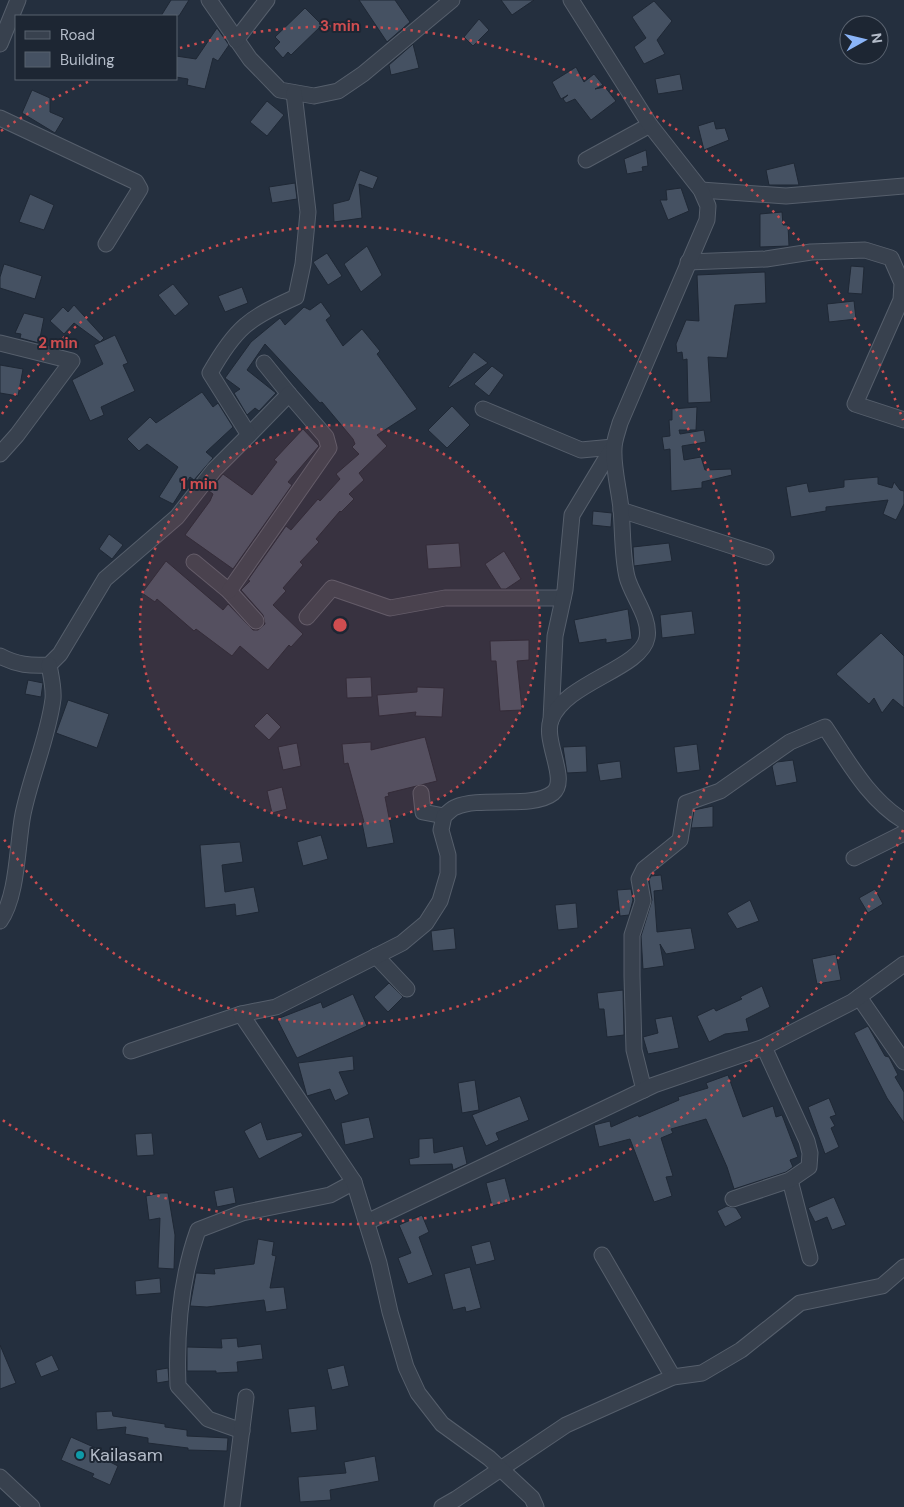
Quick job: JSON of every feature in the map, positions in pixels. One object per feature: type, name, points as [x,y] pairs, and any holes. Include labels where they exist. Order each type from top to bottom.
[{"type":"street","points":[[2,35],[18,0]]},
{"type":"street","points":[[209,0],[250,59],[280,90],[314,96],[338,91],[363,74],[452,0]]},
{"type":"street","points":[[236,40],[267,0]]},
{"type":"street","points":[[131,1051],[241,1014],[276,1007],[402,943],[426,923],[440,901],[448,874],[448,856],[441,830],[444,816],[456,806],[537,799],[552,794],[559,787],[559,777],[549,738],[555,636],[563,598],[572,515],[614,448],[620,423],[707,220],[708,206],[701,190],[650,125],[572,0]]},
{"type":"street","points":[[249,435],[210,373],[225,347],[246,323],[265,311],[296,297],[303,264],[308,212],[294,93]]},
{"type":"street","points":[[0,118],[136,182],[140,189],[106,244]]},
{"type":"street","points":[[586,160],[650,125]]},
{"type":"street","points":[[701,190],[786,196],[904,186]]},
{"type":"street","points":[[688,262],[766,259],[811,252],[865,250],[891,258],[902,283],[901,300],[854,404],[904,420]]},
{"type":"street","points":[[0,343],[72,361],[17,435],[0,454]]},
{"type":"street","points":[[229,591],[329,448],[326,437],[264,363]]},
{"type":"street","points":[[0,656],[16,664],[32,666],[49,665],[60,654],[106,579],[177,517],[214,470],[289,394]]},
{"type":"street","points":[[483,409],[581,450],[614,448]]},
{"type":"street","points":[[551,720],[562,704],[589,682],[635,657],[644,646],[647,636],[646,624],[627,577],[614,448]]},
{"type":"street","points":[[621,510],[766,557]]},
{"type":"street","points":[[194,562],[229,591],[256,621]]},
{"type":"street","points":[[307,617],[332,588],[390,608],[445,598],[563,598]]},
{"type":"street","points":[[0,921],[5,914],[18,863],[23,814],[46,735],[53,697],[49,665]]},
{"type":"street","points":[[644,1090],[634,1050],[632,976],[632,935],[643,901],[639,879],[644,869],[680,840],[686,803],[720,791],[790,742],[825,727],[859,778],[878,802],[904,821]]},
{"type":"street","points":[[421,793],[423,812],[444,816]]},
{"type":"street","points":[[854,858],[904,833]]},
{"type":"street","points":[[376,956],[407,989]]},
{"type":"street","points":[[367,1222],[644,1090],[764,1047],[859,997],[904,964]]},
{"type":"street","points":[[859,997],[904,1062]]},
{"type":"street","points":[[241,1014],[354,1182],[379,1263],[390,1312],[406,1367],[418,1393],[442,1424],[489,1458],[532,1498],[536,1507]]},
{"type":"street","points":[[732,1199],[790,1180],[809,1167],[810,1153],[798,1118],[764,1047]]},
{"type":"street","points":[[790,1180],[810,1258]]},
{"type":"street","points":[[242,1431],[208,1419],[178,1386],[176,1342],[178,1325],[190,1252],[198,1230],[242,1213],[330,1195],[354,1182]]},
{"type":"street","points":[[602,1255],[673,1377]]},
{"type":"street","points":[[442,1507],[566,1425],[673,1377],[702,1373],[741,1350],[800,1303],[882,1286],[904,1268]]},
{"type":"street","points":[[232,1507],[246,1397]]},
{"type":"street","points":[[0,1477],[6,1492],[32,1507]]},
{"type":"building","points":[[171,0],[189,0],[179,16],[162,15]]},
{"type":"building","points":[[359,0],[395,0],[410,22],[387,42]]},
{"type":"building","points":[[501,0],[534,0],[512,15]]},
{"type":"building","points":[[654,1],[672,21],[657,40],[665,54],[644,64],[634,47],[646,38],[632,17]]},
{"type":"building","points":[[305,8],[322,25],[291,55],[288,52],[283,58],[274,48],[280,42],[275,37]]},
{"type":"building","points":[[479,19],[489,30],[473,46],[464,37]]},
{"type":"building","points":[[217,28],[229,45],[218,61],[213,58],[205,89],[187,85],[188,79],[178,77],[178,56],[196,59]]},
{"type":"building","points":[[413,44],[419,68],[391,75],[389,65]]},
{"type":"building","points":[[576,67],[584,82],[594,74],[603,85],[595,89],[605,87],[616,101],[591,120],[575,99],[566,103],[563,99],[568,95],[561,99],[552,82]]},
{"type":"building","points":[[680,74],[683,90],[658,94],[655,79]]},
{"type":"building","points":[[32,90],[50,98],[50,112],[64,118],[55,133],[22,113]]},
{"type":"building","points":[[267,101],[284,115],[267,136],[250,122]]},
{"type":"building","points":[[714,121],[716,129],[725,128],[729,140],[704,150],[698,126]]},
{"type":"building","points":[[646,150],[648,166],[642,167],[643,171],[627,174],[624,159]]},
{"type":"building","points":[[794,163],[799,185],[769,185],[766,170]]},
{"type":"building","points":[[360,170],[378,177],[373,189],[359,184],[362,218],[334,222],[333,204],[349,200]]},
{"type":"building","points":[[295,183],[297,199],[272,203],[269,187]]},
{"type":"building","points":[[681,188],[689,211],[668,220],[660,200],[667,200],[666,190]]},
{"type":"building","points":[[30,194],[54,205],[44,230],[19,222]]},
{"type":"building","points":[[782,212],[783,225],[788,225],[789,246],[760,247],[760,214]]},
{"type":"building","points":[[367,246],[382,275],[361,292],[344,264]]},
{"type":"building","points":[[327,253],[342,276],[328,285],[313,262]]},
{"type":"building","points":[[4,264],[42,276],[35,299],[0,288],[0,277]]},
{"type":"building","points":[[851,266],[864,267],[862,294],[848,293]]},
{"type":"building","points":[[765,272],[766,303],[735,305],[727,358],[708,357],[711,402],[688,403],[687,359],[683,360],[682,352],[677,353],[676,344],[686,320],[699,321],[697,275]]},
{"type":"building","points":[[173,284],[189,304],[175,316],[158,295]]},
{"type":"building","points":[[242,287],[248,303],[225,312],[218,296]]},
{"type":"building","points":[[854,301],[856,319],[829,322],[827,304]]},
{"type":"building","points":[[321,302],[331,316],[326,320],[343,346],[362,329],[380,351],[377,354],[417,409],[377,435],[387,446],[359,473],[364,480],[349,494],[354,499],[340,511],[316,539],[319,542],[300,562],[303,565],[283,588],[286,591],[273,605],[303,634],[291,647],[289,645],[268,670],[240,646],[232,656],[196,629],[194,631],[157,599],[155,602],[142,593],[166,561],[223,610],[228,604],[253,630],[258,630],[265,624],[263,615],[241,590],[250,581],[248,580],[286,526],[291,530],[318,499],[320,501],[340,479],[336,474],[359,454],[352,447],[355,444],[353,439],[322,402],[320,403],[265,344],[247,370],[276,393],[259,411],[255,408],[247,415],[234,393],[240,389],[225,378],[251,342],[280,318],[285,325],[304,307],[310,310]]},
{"type":"building","points":[[74,305],[104,338],[100,342],[74,323],[64,334],[50,321],[63,307],[68,312]]},
{"type":"building","points":[[24,313],[44,318],[39,343],[20,338],[21,334],[15,333]]},
{"type":"building","points":[[115,335],[128,363],[123,365],[135,391],[101,407],[104,415],[90,421],[72,380],[103,364],[94,345]]},
{"type":"building","points":[[474,352],[488,363],[449,388],[448,387]]},
{"type":"building","points":[[0,365],[23,369],[18,396],[0,393]]},
{"type":"building","points":[[492,366],[504,375],[489,396],[474,384]]},
{"type":"building","points":[[202,392],[213,407],[218,403],[233,427],[206,452],[213,458],[194,480],[190,477],[173,504],[159,497],[178,467],[147,444],[139,451],[127,439],[150,417],[156,423]]},
{"type":"building","points":[[452,406],[470,425],[447,448],[428,430]]},
{"type":"building","points":[[697,407],[696,430],[679,430],[680,434],[704,430],[706,442],[682,446],[684,460],[701,457],[705,470],[731,469],[732,475],[702,482],[702,488],[671,491],[670,449],[664,450],[662,437],[670,436],[669,420],[672,420],[672,409]]},
{"type":"building","points":[[303,429],[319,446],[288,482],[292,485],[233,569],[185,535],[210,501],[213,494],[209,491],[223,474],[252,495],[277,462],[274,460]]},
{"type":"building","points":[[878,477],[878,484],[892,488],[894,482],[900,490],[904,491],[904,504],[896,520],[883,514],[888,500],[826,507],[826,511],[791,517],[786,487],[807,483],[809,492],[844,487],[844,480]]},
{"type":"building","points":[[593,511],[612,513],[611,527],[592,525]]},
{"type":"building","points":[[109,534],[123,545],[112,559],[99,549]]},
{"type":"building","points":[[459,543],[461,567],[428,569],[426,545]]},
{"type":"building","points":[[669,543],[672,561],[634,566],[633,547]]},
{"type":"building","points":[[504,551],[521,579],[506,589],[501,589],[485,564]]},
{"type":"building","points":[[628,609],[632,639],[606,643],[606,639],[579,643],[574,620]]},
{"type":"building","points":[[692,611],[695,634],[662,638],[660,615]]},
{"type":"building","points":[[881,633],[904,656],[904,708],[893,699],[882,713],[874,698],[869,704],[836,674]]},
{"type":"building","points":[[529,640],[529,660],[517,661],[522,710],[500,711],[496,661],[491,661],[490,641]]},
{"type":"building","points":[[371,677],[372,697],[347,698],[346,678]]},
{"type":"building","points":[[28,680],[43,683],[41,697],[25,694]]},
{"type":"building","points":[[417,687],[444,688],[442,717],[415,716],[416,712],[379,716],[377,695],[417,692]]},
{"type":"building","points":[[68,700],[109,714],[97,748],[56,733]]},
{"type":"building","points":[[267,713],[281,727],[269,740],[254,726]]},
{"type":"building","points":[[425,737],[437,781],[388,793],[389,796],[385,797],[394,843],[367,848],[362,823],[364,822],[348,763],[344,764],[342,744],[371,742],[371,750]]},
{"type":"building","points":[[297,743],[301,766],[283,770],[278,747]]},
{"type":"building","points":[[697,744],[700,770],[677,773],[674,747]]},
{"type":"building","points":[[586,746],[587,772],[567,773],[563,747]]},
{"type":"building","points":[[793,760],[797,782],[776,786],[772,766],[777,762]]},
{"type":"building","points":[[620,761],[622,778],[600,781],[597,764]]},
{"type":"building","points":[[282,787],[287,809],[272,813],[267,791]]},
{"type":"building","points":[[713,806],[713,827],[691,828],[694,810]]},
{"type":"building","points":[[321,835],[328,859],[303,866],[297,842]]},
{"type":"building","points":[[240,842],[243,862],[222,865],[225,892],[254,887],[259,912],[236,916],[235,904],[205,908],[200,845]]},
{"type":"building","points":[[661,875],[663,890],[654,891],[657,932],[691,928],[695,949],[666,954],[660,944],[664,966],[643,969],[641,936],[652,900],[649,880],[651,876]]},
{"type":"building","points":[[631,889],[633,900],[629,915],[620,916],[617,890]]},
{"type":"building","points":[[875,889],[883,904],[868,913],[859,898]]},
{"type":"building","points":[[750,900],[759,921],[737,929],[727,913]]},
{"type":"building","points":[[576,903],[578,928],[558,930],[555,905]]},
{"type":"building","points":[[454,928],[456,949],[433,951],[431,931]]},
{"type":"building","points":[[836,954],[841,980],[817,984],[812,959]]},
{"type":"building","points":[[389,983],[403,997],[388,1012],[374,997]]},
{"type":"building","points":[[762,986],[770,1007],[746,1019],[749,1031],[725,1034],[709,1042],[697,1016],[714,1008],[716,1011],[742,999],[740,997]]},
{"type":"building","points":[[623,990],[624,1035],[607,1037],[604,1009],[599,1009],[597,993]]},
{"type":"building","points":[[353,994],[367,1026],[297,1058],[277,1019],[321,1002],[323,1008]]},
{"type":"building","points":[[672,1016],[679,1048],[648,1054],[643,1037],[658,1033],[655,1019]]},
{"type":"building","points":[[868,1026],[885,1056],[889,1057],[898,1075],[895,1077],[904,1092],[904,1123],[887,1098],[854,1033]]},
{"type":"building","points":[[353,1056],[354,1070],[339,1072],[349,1094],[335,1101],[330,1089],[307,1096],[298,1063]]},
{"type":"building","points":[[728,1075],[743,1117],[773,1106],[776,1117],[782,1115],[798,1157],[790,1160],[793,1167],[786,1172],[734,1189],[727,1167],[706,1119],[671,1129],[673,1133],[661,1138],[673,1176],[666,1177],[672,1196],[654,1202],[630,1139],[599,1147],[594,1125],[610,1121],[611,1127],[638,1115],[639,1117],[679,1100],[678,1097],[708,1088],[706,1083]]},
{"type":"building","points":[[475,1080],[479,1110],[462,1113],[458,1083]]},
{"type":"building","points":[[520,1096],[529,1120],[496,1133],[499,1140],[486,1146],[472,1115]]},
{"type":"building","points":[[829,1098],[836,1115],[830,1117],[835,1126],[831,1128],[839,1147],[825,1154],[808,1107]]},
{"type":"building","points":[[369,1117],[374,1138],[345,1145],[341,1123]]},
{"type":"building","points":[[261,1122],[267,1140],[301,1132],[303,1136],[259,1159],[244,1131]]},
{"type":"building","points":[[152,1133],[154,1155],[137,1156],[135,1134]]},
{"type":"building","points":[[433,1138],[434,1153],[463,1146],[467,1164],[453,1170],[452,1164],[410,1165],[409,1159],[419,1157],[419,1139]]},
{"type":"building","points":[[505,1178],[511,1201],[492,1206],[486,1183]]},
{"type":"building","points":[[233,1187],[236,1203],[217,1207],[214,1191]]},
{"type":"building","points":[[168,1193],[175,1235],[174,1269],[158,1268],[160,1218],[149,1220],[146,1196]]},
{"type":"building","points":[[834,1197],[846,1225],[832,1230],[827,1217],[815,1222],[808,1208]]},
{"type":"building","points":[[727,1206],[736,1208],[742,1218],[725,1227],[717,1211]]},
{"type":"building","points":[[422,1215],[429,1232],[419,1237],[433,1275],[408,1284],[398,1258],[411,1253],[399,1225]]},
{"type":"building","points":[[258,1239],[274,1242],[272,1255],[276,1256],[270,1288],[284,1287],[287,1309],[266,1312],[264,1300],[207,1307],[190,1306],[196,1273],[215,1274],[214,1269],[254,1264]]},
{"type":"building","points":[[490,1241],[495,1260],[476,1265],[471,1246]]},
{"type":"building","points":[[470,1267],[481,1308],[466,1312],[465,1307],[453,1310],[444,1274]]},
{"type":"building","points":[[160,1278],[161,1293],[136,1295],[135,1281]]},
{"type":"building","points":[[237,1338],[238,1347],[261,1344],[263,1359],[237,1362],[238,1372],[187,1371],[187,1347],[222,1348],[221,1339]]},
{"type":"building","points":[[0,1345],[16,1383],[0,1389]]},
{"type":"building","points":[[52,1355],[59,1370],[41,1377],[35,1363]]},
{"type":"building","points":[[344,1365],[349,1386],[332,1390],[327,1369]]},
{"type":"building","points":[[168,1368],[169,1381],[157,1383],[156,1370]]},
{"type":"building","points":[[315,1406],[317,1430],[291,1433],[288,1409]]},
{"type":"building","points":[[112,1411],[113,1416],[165,1424],[165,1427],[187,1430],[187,1436],[228,1438],[227,1451],[188,1450],[188,1448],[148,1443],[148,1438],[125,1434],[126,1427],[97,1430],[96,1412]]},
{"type":"building","points":[[71,1437],[98,1449],[96,1455],[118,1466],[110,1485],[92,1477],[94,1474],[61,1460]]},
{"type":"building","points":[[375,1456],[379,1481],[330,1490],[331,1500],[300,1502],[298,1477],[346,1473],[344,1462]]},
{"type":"place","name":"Kailasam","points":[[80,1455]]}]
